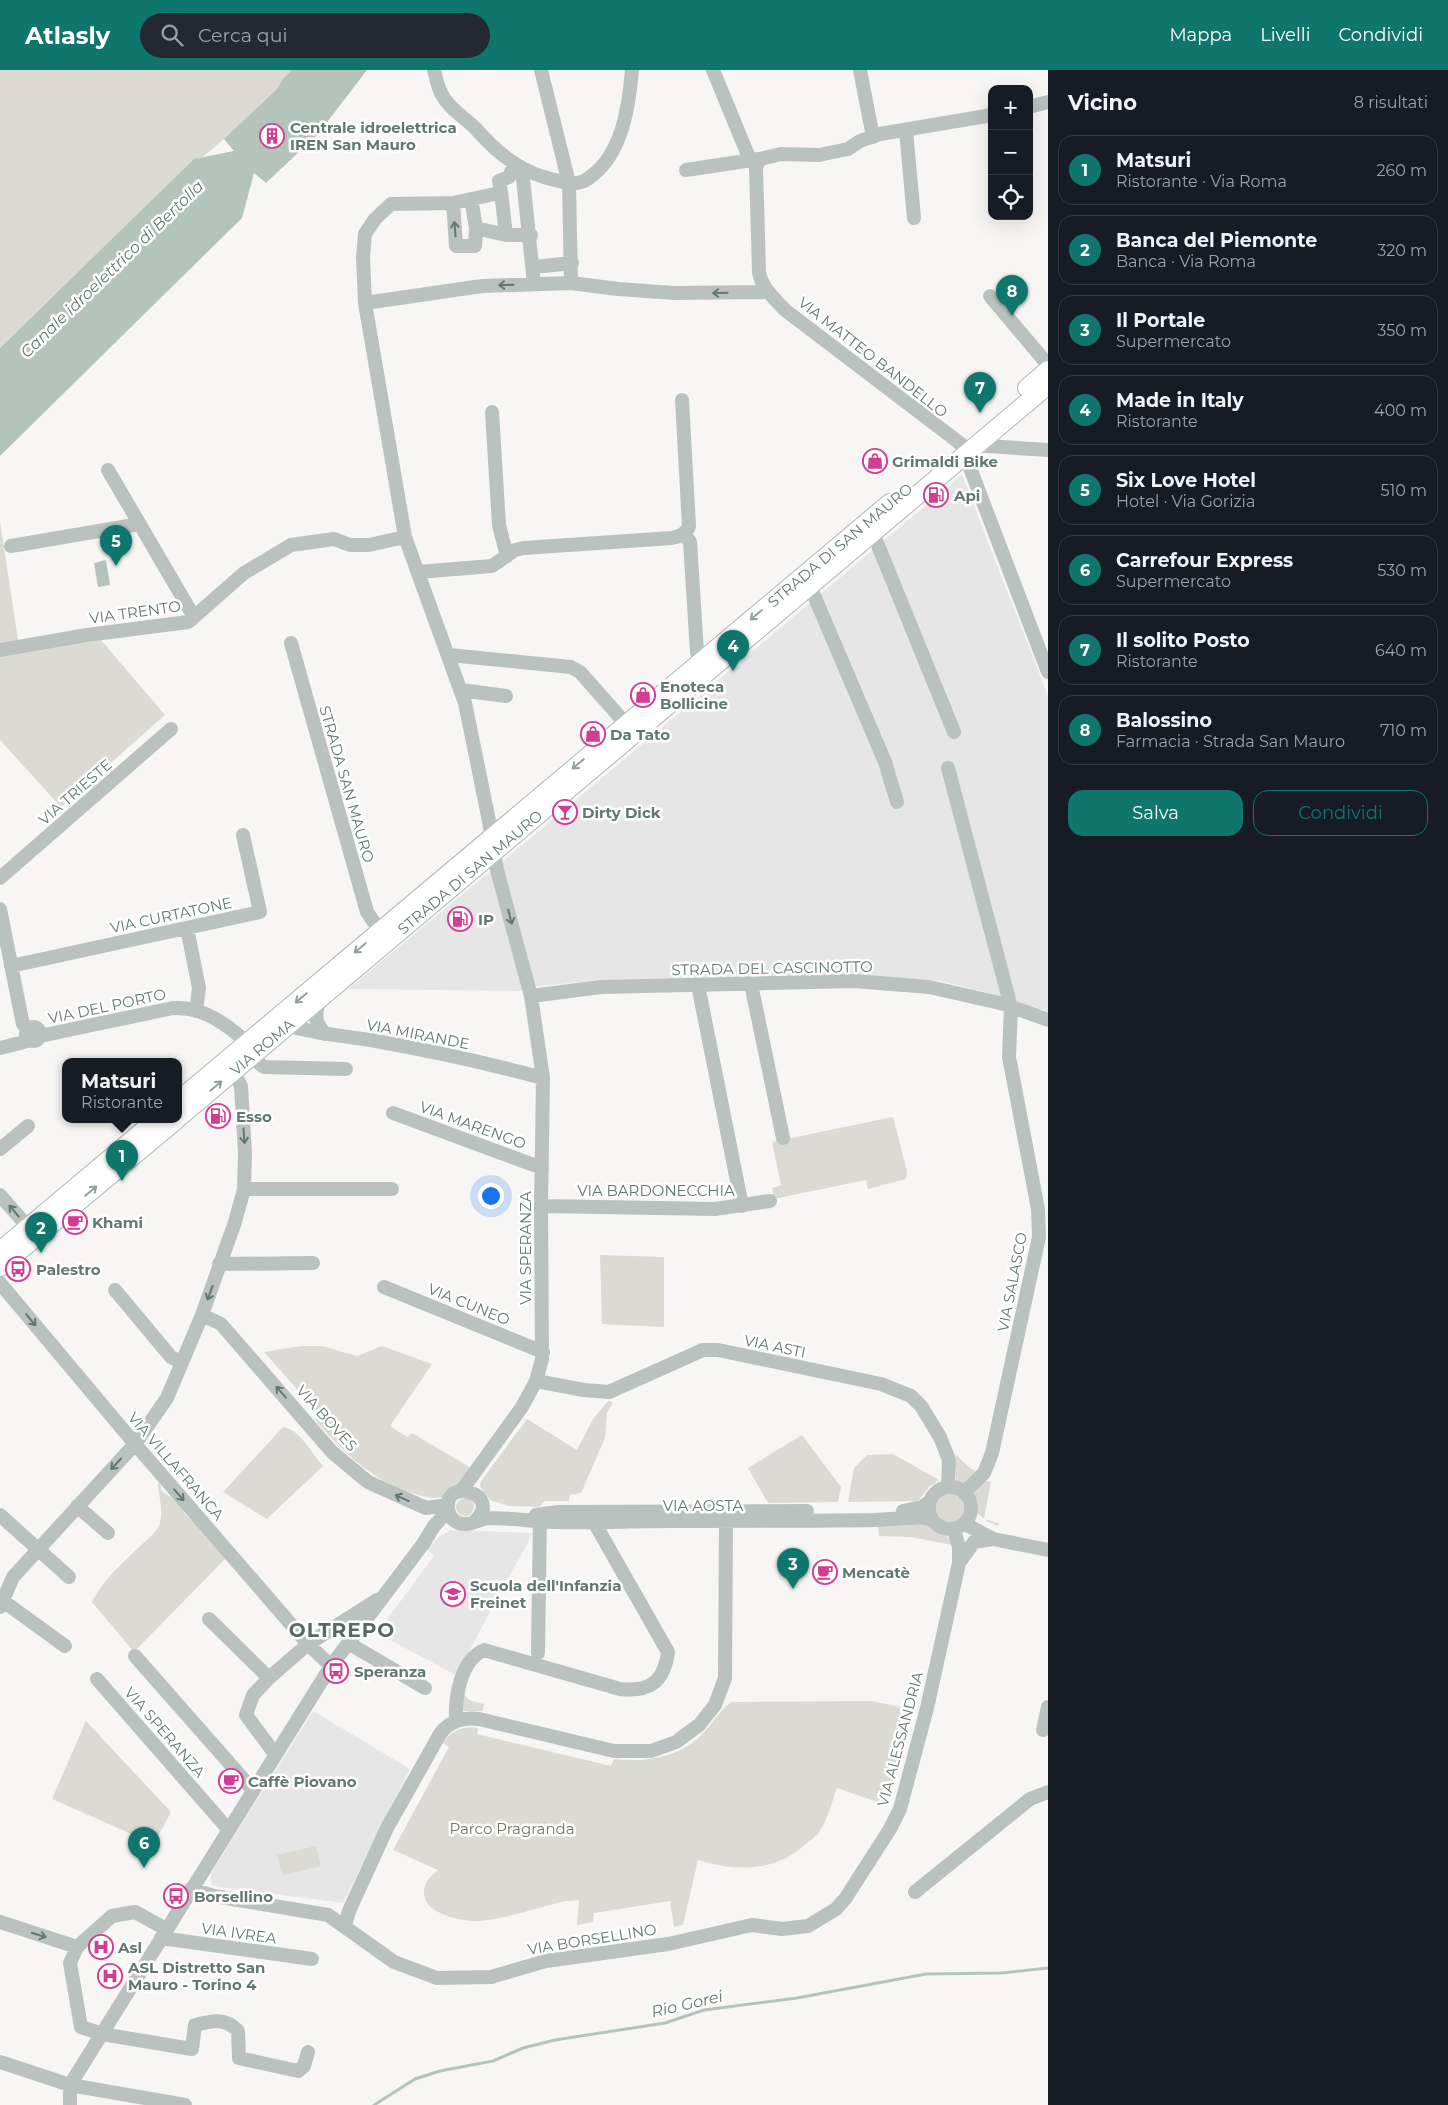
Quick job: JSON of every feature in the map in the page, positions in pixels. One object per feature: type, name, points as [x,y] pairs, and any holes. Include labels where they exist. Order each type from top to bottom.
[{"type":"main road","name":"STRADA DI SAN MAURO","points":[[342,972],[380,931],[493,844],[626,724],[810,586],[873,533],[967,448],[1048,370]]},
{"type":"main road","name":"STRADA DI SAN MAURO","points":[[342,972],[967,448],[1048,385]]},
{"type":"main road","name":"VIA ROMA","points":[[281,1024],[319,1000],[342,972]]},
{"type":"main road","name":"VIA ROMA","points":[[182,1098],[252,1050],[342,972]]},
{"type":"main road","name":"VIA ROMA","points":[[182,1115],[233,1072],[252,1050]]},
{"type":"main road","points":[[0,1250],[152,1123]]},
{"type":"main road","name":"VIA ROMA","points":[[0,1267],[172,1123]]},
{"type":"street","points":[[434,70],[442,95],[492,147],[518,167],[540,177],[569,183],[583,182],[600,169],[619,138],[630,98],[632,70]]},
{"type":"street","points":[[542,70],[569,183],[571,283]]},
{"type":"street","points":[[713,70],[755,160]]},
{"type":"street","points":[[860,70],[874,137]]},
{"type":"street","points":[[1033,106],[1048,102]]},
{"type":"street","points":[[686,170],[782,154],[819,155],[848,149],[880,134],[988,116]]},
{"type":"street","points":[[906,131],[914,218]]},
{"type":"street","name":"VIA MATTEO BANDELLO","points":[[755,160],[759,272],[760,279],[769,292],[785,310],[967,448]]},
{"type":"street","points":[[506,235],[499,181],[509,177],[518,167]]},
{"type":"street","points":[[518,167],[530,235],[534,284]]},
{"type":"street","name":"VIA SPERANZA","points":[[467,1487],[522,1407],[536,1381],[543,1352],[541,1206],[543,1078],[531,996],[497,870],[460,690],[405,537],[365,303],[363,258],[365,234],[375,219],[391,204],[453,203],[501,192]]},
{"type":"street","points":[[453,203],[456,246],[475,246],[476,228],[471,199]]},
{"type":"street","points":[[476,228],[506,235],[530,235]]},
{"type":"street","points":[[534,267],[572,262]]},
{"type":"street","points":[[365,303],[482,286],[534,284],[571,283],[674,293],[769,292]]},
{"type":"street","points":[[990,296],[1048,365]]},
{"type":"street","points":[[418,572],[492,566],[515,550],[524,548],[672,538],[684,533],[689,526],[689,508],[682,400]]},
{"type":"street","points":[[492,412],[499,525],[506,556]]},
{"type":"street","points":[[1048,450],[967,448],[1048,672]]},
{"type":"street","name":"VIA TRENTO","points":[[0,650],[188,622],[194,617],[108,470]]},
{"type":"street","points":[[11,546],[140,524]]},
{"type":"street","points":[[684,533],[690,542],[697,652],[705,666]]},
{"type":"street","name":"STRADA DI SAN MAURO","points":[[873,533],[954,732]]},
{"type":"street","points":[[194,617],[244,573],[290,545],[334,539],[350,545],[368,545],[405,537]]},
{"type":"street","name":"STRADA DI SAN MAURO","points":[[810,586],[885,762],[897,802]]},
{"type":"street","name":"STRADA SAN MAURO","points":[[291,642],[365,907],[380,931]]},
{"type":"street","points":[[449,655],[571,667],[580,672],[626,724]]},
{"type":"street","points":[[460,690],[506,696]]},
{"type":"street","name":"VIA TRIESTE","points":[[0,878],[171,729]]},
{"type":"street","points":[[948,768],[1011,1007]]},
{"type":"street","name":"VIA CURTATONE","points":[[11,966],[260,912],[242,835]]},
{"type":"street","points":[[0,910],[23,1024],[31,1035]]},
{"type":"street","points":[[186,928],[199,988],[196,1010]]},
{"type":"street","name":"STRADA DEL CASCINOTTO","points":[[531,996],[601,987],[854,981],[929,987],[1011,1007],[1048,1020]]},
{"type":"street","points":[[751,984],[783,1138]]},
{"type":"street","points":[[698,985],[742,1206]]},
{"type":"street","points":[[319,1000],[316,1016],[317,1024],[325,1034]]},
{"type":"street","name":"VIA DEL PORTO","points":[[0,1048],[24,1042],[31,1035],[187,1007],[228,1026],[252,1050],[264,1067],[346,1069]]},
{"type":"street","name":"VIA SALASCO","points":[[964,1493],[984,1473],[992,1453],[1039,1237],[1038,1209],[1009,1057],[1011,1007]]},
{"type":"street","name":"VIA MIRANDE","points":[[281,1024],[325,1034],[371,1040],[543,1078]]},
{"type":"street","name":"VIA MIRANDE","points":[[504,1068],[536,1062],[540,1057]]},
{"type":"street","points":[[65,1646],[1,1604],[14,1577],[135,1444],[167,1398],[202,1315],[235,1222],[244,1189],[245,1153],[241,1086],[233,1072]]},
{"type":"street","name":"VIA MARENGO","points":[[393,1113],[542,1168]]},
{"type":"street","points":[[0,1149],[28,1126]]},
{"type":"street","points":[[244,1189],[392,1189]]},
{"type":"street","points":[[0,1195],[28,1227]]},
{"type":"street","name":"VIA BARDONECCHIA","points":[[541,1206],[715,1209],[770,1201]]},
{"type":"street","points":[[219,1264],[313,1263]]},
{"type":"street","name":"VIA VILLAFRANCA","points":[[0,1283],[135,1444],[308,1644],[331,1666]]},
{"type":"street","name":"VIA CUNEO","points":[[384,1287],[543,1352]]},
{"type":"street","points":[[115,1290],[171,1357],[181,1362]]},
{"type":"street","name":"VIA BOVES","points":[[202,1315],[222,1324],[332,1452],[368,1482],[426,1508],[448,1508]]},
{"type":"street","name":"VIA ASTI","points":[[536,1381],[584,1390],[609,1392],[703,1350],[718,1350],[882,1384],[911,1396],[921,1406],[940,1436],[949,1460],[948,1487]]},
{"type":"street","points":[[70,2105],[70,2085],[331,1666],[425,1542],[434,1526],[448,1508],[453,1496],[467,1487],[478,1496],[482,1506],[481,1515],[475,1521],[464,1524],[454,1521],[448,1508]]},
{"type":"street","points":[[963,1522],[970,1500],[956,1488],[948,1487],[938,1491],[930,1501],[929,1514],[932,1520],[941,1528],[963,1522],[978,1521],[990,1528],[1048,1541]]},
{"type":"street","name":"VIA AOSTA","points":[[482,1506],[510,1514],[594,1522],[726,1521],[888,1512],[914,1509],[930,1501]]},
{"type":"street","points":[[77,1506],[108,1533]]},
{"type":"street","name":"VIA AOSTA","points":[[475,1521],[489,1518],[540,1518],[558,1512],[800,1516],[886,1520],[924,1517],[932,1520]]},
{"type":"street","points":[[0,1515],[69,1577]]},
{"type":"street","points":[[538,1653],[540,1518]]},
{"type":"street","points":[[345,1925],[387,1828],[440,1734],[447,1726],[456,1721],[479,1719],[614,1752],[651,1751],[676,1742],[699,1725],[715,1705],[725,1678],[726,1521]]},
{"type":"street","points":[[456,1721],[457,1691],[464,1673],[475,1654],[484,1650],[620,1689],[635,1690],[652,1685],[663,1673],[668,1652],[594,1522]]},
{"type":"street","points":[[963,1522],[993,1539],[1048,1550]]},
{"type":"street","name":"VIA ALESSANDRIA","points":[[808,1926],[836,1909],[845,1899],[890,1829],[900,1809],[927,1708],[959,1563],[959,1547],[963,1522]]},
{"type":"street","points":[[425,1542],[443,1527],[459,1523]]},
{"type":"street","points":[[959,1563],[974,1542],[993,1539]]},
{"type":"street","points":[[275,1754],[246,1715],[253,1695],[269,1678],[308,1644],[384,1595]]},
{"type":"street","points":[[209,1619],[269,1678]]},
{"type":"street","points":[[348,1644],[425,1688]]},
{"type":"street","name":"VIA SPERANZA","points":[[135,1656],[253,1790]]},
{"type":"street","name":"VIA SPERANZA","points":[[97,1679],[228,1830]]},
{"type":"street","points":[[1043,1730],[1048,1707]]},
{"type":"street","points":[[914,1892],[1030,1799],[1048,1792]]},
{"type":"street","name":"VIA BORSELLINO","points":[[191,1890],[214,1896],[328,1915],[345,1925],[394,1962],[437,1978],[491,1977],[546,1961],[668,1944],[752,1924],[782,1929],[808,1926]]},
{"type":"street","points":[[164,1933],[135,1912],[112,1916],[77,1947],[70,1963],[81,2027],[102,2034],[192,2049],[195,2025],[215,2020],[231,2024],[238,2031],[239,2058],[298,2071],[304,2066],[308,2052]]},
{"type":"street","points":[[0,1922],[77,1947]]},
{"type":"street","name":"VIA IVREA","points":[[164,1933],[312,1959]]},
{"type":"street","points":[[0,2062],[70,2085],[185,2105]]},
{"type":"shaded area","points":[[962,475],[1048,696],[1048,1012],[1000,996],[941,981],[920,979],[600,980],[530,987],[501,863]]},
{"type":"shaded area","points":[[492,870],[528,991],[348,989]]},
{"type":"shaded area","name":"Scuola dell'Infanzia Freinet","points":[[451,1530],[533,1533],[456,1675],[377,1633],[434,1556],[427,1549],[441,1535]]},
{"type":"shaded area","points":[[313,1711],[410,1769],[343,1903],[213,1886],[211,1884],[211,1873]]},
{"type":"green space","points":[[0,70],[300,70],[224,139],[160,193],[0,348]]},
{"type":"green space","points":[[0,521],[19,647],[0,650]]},
{"type":"green space","points":[[101,640],[165,715],[61,807],[0,740],[0,657]]},
{"type":"green space","points":[[893,1117],[907,1171],[906,1179],[868,1189],[866,1180],[774,1199],[772,1188],[781,1185],[772,1142]]},
{"type":"green space","points":[[600,1255],[664,1257],[664,1327],[602,1324]]},
{"type":"green space","points":[[301,1346],[322,1346],[357,1356],[382,1346],[432,1364],[390,1426],[407,1437],[412,1433],[471,1468],[461,1485],[450,1494],[440,1498],[419,1495],[403,1490],[375,1475],[349,1455],[315,1420],[321,1416],[264,1352]]},
{"type":"green space","points":[[608,1401],[613,1402],[607,1413],[605,1438],[581,1493],[570,1495],[569,1501],[545,1501],[539,1507],[509,1506],[490,1500],[480,1486],[481,1481],[527,1419],[577,1450],[593,1419]]},
{"type":"green space","points":[[283,1427],[300,1437],[323,1466],[267,1519],[223,1492]]},
{"type":"green space","points":[[802,1435],[841,1487],[838,1502],[768,1503],[748,1468]]},
{"type":"green space","points":[[893,1454],[939,1480],[929,1487],[918,1501],[848,1502],[854,1468],[867,1455]]},
{"type":"green space","points":[[956,1455],[978,1473],[961,1485],[956,1480]]},
{"type":"green space","points":[[985,1480],[991,1482],[984,1519],[977,1513],[974,1493]]},
{"type":"green space","points":[[160,1482],[161,1490],[181,1505],[184,1513],[208,1536],[225,1559],[134,1652],[92,1602],[120,1565],[157,1530],[161,1513],[158,1484]]},
{"type":"green space","points":[[950,1494],[960,1498],[964,1508],[960,1518],[950,1522],[940,1518],[936,1508],[940,1498]]},
{"type":"green space","points":[[465,1498],[471,1501],[474,1507],[471,1513],[465,1516],[459,1513],[456,1507],[459,1501]]},
{"type":"green space","points":[[984,1519],[999,1523],[998,1526],[988,1522]]},
{"type":"green space","points":[[926,1521],[948,1537],[952,1545],[911,1537],[879,1536],[878,1523]]},
{"type":"green space","points":[[462,1690],[470,1700],[484,1704],[482,1711],[462,1711]]},
{"type":"green space","name":"Parco Pragranda","points":[[872,1701],[900,1707],[901,1718],[908,1720],[886,1805],[837,1788],[828,1815],[819,1833],[794,1853],[781,1860],[768,1865],[741,1868],[698,1860],[683,1925],[674,1927],[670,1901],[594,1913],[593,1922],[577,1925],[579,1900],[565,1901],[485,1920],[469,1921],[454,1918],[439,1913],[425,1899],[425,1886],[438,1870],[393,1850],[449,1747],[443,1743],[453,1732],[463,1728],[478,1728],[477,1734],[611,1766],[614,1759],[652,1759],[687,1746],[697,1739],[721,1711],[732,1702]]},
{"type":"green space","points":[[86,1721],[171,1812],[154,1844],[52,1799]]},
{"type":"green space","points":[[316,1846],[321,1866],[282,1875],[277,1855]]},
{"type":"water","name":"Canale idroelettrico di Bertolla","points":[[292,70],[367,70],[318,134],[266,183],[254,173],[242,218],[0,456],[0,348],[194,159],[234,151],[224,139],[277,89]]},
{"type":"water","points":[[106,560],[110,585],[98,587],[94,563]]},
{"type":"waterway","name":"Rio Gorei","points":[[374,2105],[415,2079],[440,2071],[493,2061],[523,2048],[555,2040],[665,2023],[704,2010],[797,1998],[926,1974],[1001,1973],[1048,1968]]},
{"type":"place","name":"Centrale idroelettrica IREN San Mauro","points":[[272,136]]},
{"type":"place","name":"Balossino","points":[[1012,316]]},
{"type":"place","name":"Il solito Posto","points":[[980,413]]},
{"type":"place","name":"Grimaldi Bike","points":[[875,461]]},
{"type":"place","name":"Api","points":[[936,495]]},
{"type":"place","name":"Six Love Hotel","points":[[116,566]]},
{"type":"place","name":"Made in Italy","points":[[733,671]]},
{"type":"place","name":"Enoteca Bollicine","points":[[643,695]]},
{"type":"place","name":"Da Tato","points":[[593,734]]},
{"type":"place","name":"Dirty Dick","points":[[565,812]]},
{"type":"place","name":"IP","points":[[460,919]]},
{"type":"place","name":"Esso","points":[[218,1116]]},
{"type":"place","name":"Matsuri","points":[[122,1181]]},
{"type":"place","name":"Khami","points":[[75,1222]]},
{"type":"place","name":"Banca del Piemonte","points":[[41,1253]]},
{"type":"place","name":"Palestro","points":[[18,1269]]},
{"type":"place","name":"Mencatè","points":[[825,1572]]},
{"type":"place","name":"Il Portale","points":[[793,1589]]},
{"type":"place","name":"Scuola dell'Infanzia Freinet","points":[[453,1594]]},
{"type":"place","name":"Speranza","points":[[336,1671]]},
{"type":"place","name":"Caffè Piovano","points":[[231,1781]]},
{"type":"place","name":"Carrefour Express","points":[[144,1868]]},
{"type":"place","name":"Borsellino","points":[[176,1896]]},
{"type":"place","name":"Asl","points":[[101,1947]]},
{"type":"place","name":"ASL Distretto San Mauro - Torino 4","points":[[110,1976]]},
{"type":"district","name":"OLTREPO","points":[[342,1630]]}]
